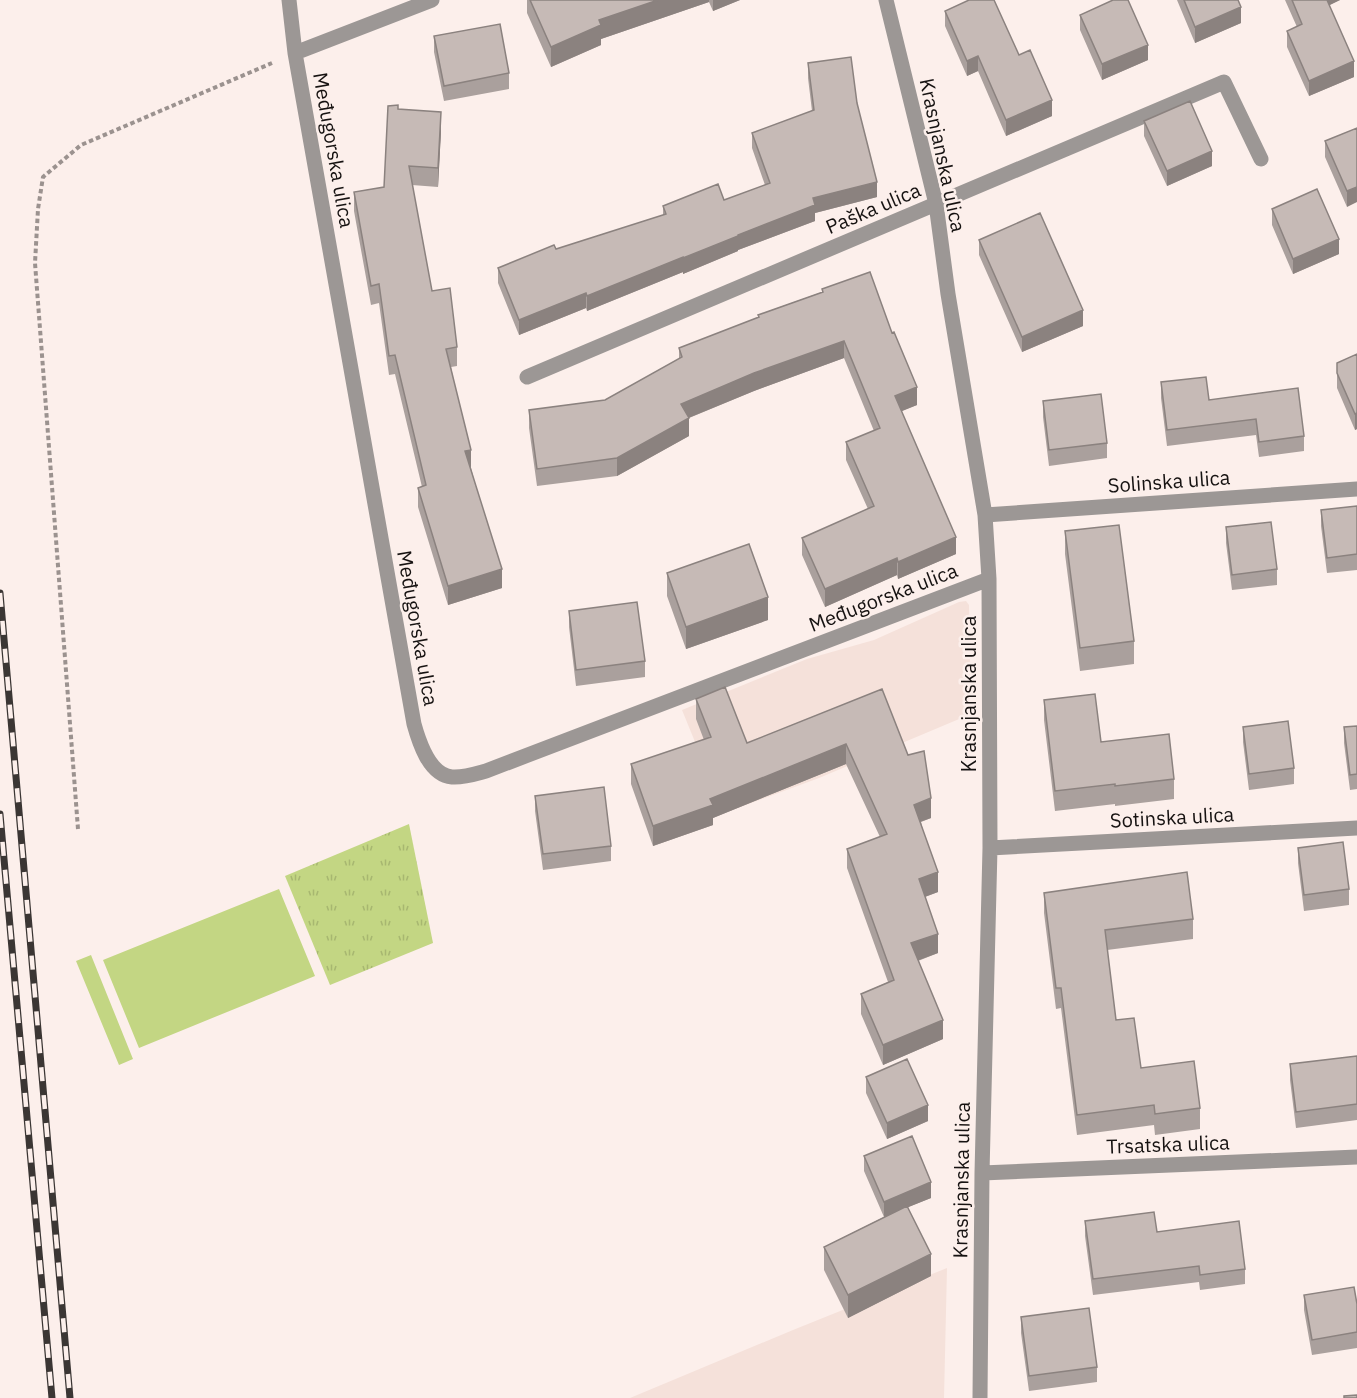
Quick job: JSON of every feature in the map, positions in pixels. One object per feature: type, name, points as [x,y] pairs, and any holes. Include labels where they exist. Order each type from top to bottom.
[{"type":"street","points":[[289,0],[295,53]]},
{"type":"street","name":"Međugorska ulica","points":[[432,0],[295,53],[414,724],[419,743],[427,759],[450,777],[468,776],[486,771],[989,579]]},
{"type":"street","name":"Krasnjanska ulica","points":[[886,0],[936,204],[948,294],[985,515],[989,579],[990,848],[982,1173],[980,1398]]},
{"type":"street","name":"Paška ulica","points":[[527,376],[1224,82],[1261,159]]},
{"type":"street","name":"Solinska ulica","points":[[985,515],[1357,489]]},
{"type":"street","name":"Sotinska ulica","points":[[990,848],[1357,828]]},
{"type":"street","name":"Trsatska ulica","points":[[982,1173],[1357,1157]]},
{"type":"path","points":[[78,830],[35,263],[38,209],[43,177],[81,145],[295,53]]},
{"type":"shaded area","points":[[966,601],[969,605],[971,714],[819,778],[724,813],[682,710],[807,659],[874,640],[959,602]]},
{"type":"shaded area","points":[[947,1268],[944,1398],[630,1398],[793,1330]]},
{"type":"green space","points":[[409,824],[433,943],[330,985],[285,876]]},
{"type":"green space","points":[[279,889],[315,976],[139,1048],[103,960]]},
{"type":"green space","points":[[91,955],[133,1059],[119,1065],[76,961]]},
{"type":"building","points":[[530,0],[658,0],[599,20],[601,25],[551,47]]},
{"type":"building","points":[[969,0],[994,0],[1019,55],[1030,50],[1052,100],[1006,120],[978,56],[967,61],[945,11]]},
{"type":"building","points":[[1113,0],[1128,0],[1148,45],[1102,64],[1080,15]]},
{"type":"building","points":[[1184,0],[1238,0],[1241,7],[1195,27]]},
{"type":"building","points":[[1292,0],[1327,0],[1354,61],[1309,81],[1287,31],[1302,24]]},
{"type":"building","points":[[500,24],[509,73],[444,86],[434,36]]},
{"type":"building","points":[[851,57],[857,103],[877,182],[813,198],[815,205],[587,296],[586,293],[519,320],[498,268],[554,245],[556,249],[666,214],[663,206],[718,184],[724,200],[770,183],[752,133],[814,110],[808,63]]},
{"type":"building","points":[[1190,101],[1212,151],[1167,171],[1144,121]]},
{"type":"building","points":[[398,105],[398,109],[441,112],[438,168],[409,166],[432,291],[450,288],[457,347],[446,349],[471,450],[465,451],[502,569],[448,586],[418,488],[426,485],[395,355],[389,356],[379,284],[371,286],[354,192],[384,187],[388,106]]},
{"type":"building","points":[[1357,128],[1357,187],[1347,191],[1325,141]]},
{"type":"building","points":[[1317,189],[1339,239],[1293,259],[1272,209]]},
{"type":"building","points":[[1040,213],[1083,310],[1022,337],[979,240]]},
{"type":"building","points":[[870,272],[892,333],[894,332],[917,387],[895,396],[956,537],[898,562],[897,558],[825,589],[802,538],[874,506],[846,442],[880,428],[844,341],[754,373],[681,404],[689,418],[617,458],[537,469],[529,410],[605,400],[682,357],[679,348],[759,317],[758,315],[823,292],[822,289]]},
{"type":"building","points":[[1357,354],[1357,413],[1355,414],[1337,373],[1337,363]]},
{"type":"building","points":[[1206,377],[1209,400],[1298,388],[1304,436],[1259,442],[1256,419],[1167,430],[1161,382]]},
{"type":"building","points":[[1101,394],[1107,443],[1049,450],[1043,401]]},
{"type":"building","points":[[1357,506],[1357,554],[1327,558],[1321,510]]},
{"type":"building","points":[[1271,522],[1277,569],[1232,575],[1226,527]]},
{"type":"building","points":[[1119,525],[1134,641],[1080,648],[1065,531]]},
{"type":"building","points":[[749,544],[768,597],[686,627],[667,573]]},
{"type":"building","points":[[637,602],[645,661],[576,670],[569,611]]},
{"type":"building","points":[[725,687],[747,743],[882,689],[908,755],[924,751],[931,798],[914,805],[938,872],[919,879],[938,934],[911,943],[943,1020],[883,1045],[861,994],[894,980],[847,849],[887,834],[846,744],[710,799],[713,805],[653,826],[631,764],[711,737],[696,699]]},
{"type":"building","points":[[1095,694],[1101,742],[1169,734],[1174,779],[1055,791],[1044,700]]},
{"type":"building","points":[[1288,721],[1294,768],[1249,774],[1243,727]]},
{"type":"building","points":[[1357,726],[1357,774],[1350,775],[1344,727]]},
{"type":"building","points":[[604,787],[611,846],[543,854],[535,796]]},
{"type":"building","points":[[1343,842],[1349,889],[1304,895],[1298,848]]},
{"type":"building","points":[[1187,872],[1193,919],[1105,930],[1116,1020],[1134,1018],[1141,1068],[1194,1061],[1200,1108],[1155,1114],[1154,1105],[1077,1115],[1061,988],[1056,988],[1044,893]]},
{"type":"building","points":[[1357,1056],[1357,1104],[1296,1112],[1290,1064]]},
{"type":"building","points":[[907,1059],[928,1105],[887,1123],[866,1077]]},
{"type":"building","points":[[912,1136],[931,1182],[884,1202],[864,1156]]},
{"type":"building","points":[[907,1206],[931,1254],[848,1295],[824,1247]]},
{"type":"building","points":[[1154,1212],[1157,1232],[1239,1221],[1245,1269],[1200,1275],[1199,1266],[1093,1279],[1085,1221]]},
{"type":"building","points":[[1354,1287],[1357,1304],[1357,1332],[1312,1340],[1304,1295]]},
{"type":"building","points":[[1089,1308],[1097,1367],[1029,1376],[1021,1317]]},
{"type":"building","points":[[1357,1395],[1357,1398],[1344,1398],[1344,1396]]},
{"type":"railway","points":[[0,593],[70,1398]]},
{"type":"railway","points":[[0,814],[52,1398]]}]
